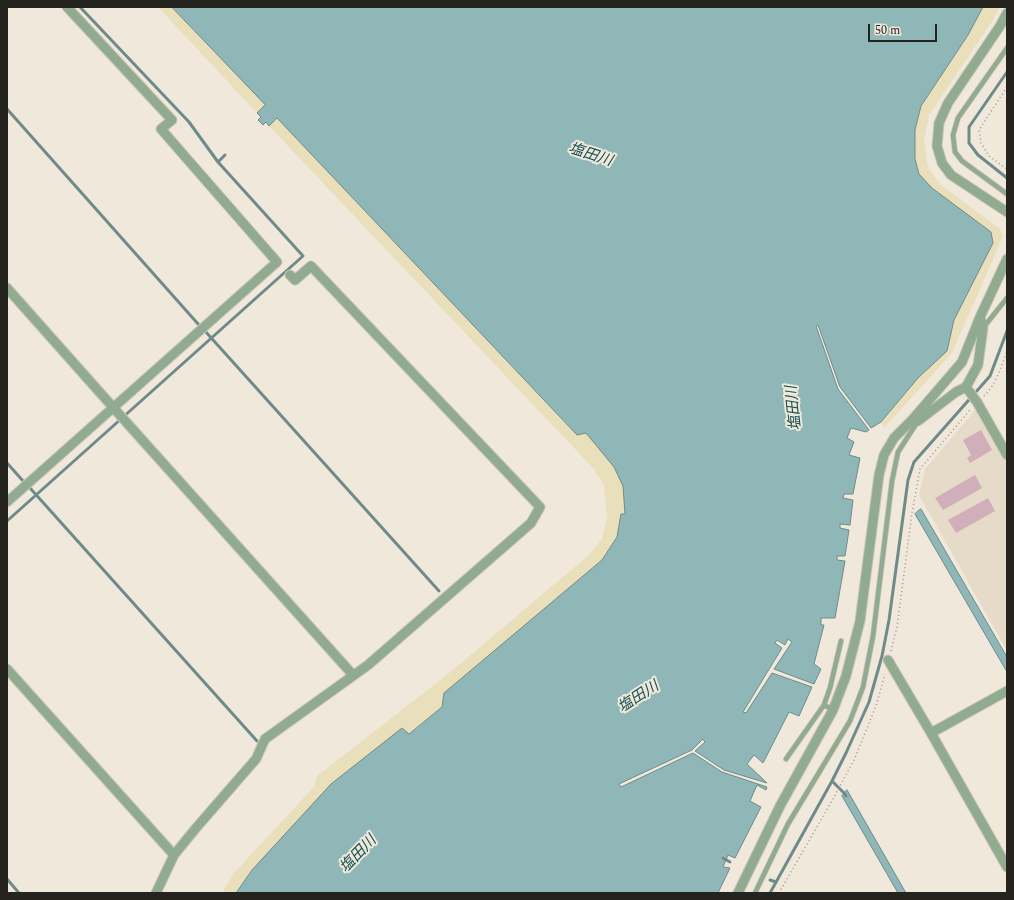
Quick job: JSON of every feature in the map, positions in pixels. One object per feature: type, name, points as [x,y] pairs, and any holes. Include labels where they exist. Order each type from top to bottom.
[{"type":"street","points":[[7,502],[115,411],[277,262],[162,130],[172,120],[67,7]]},
{"type":"street","points":[[1007,13],[1000,26],[948,103],[939,123],[937,146],[942,164],[951,175],[1007,212]]},
{"type":"street","points":[[915,420],[962,362],[980,317],[1007,259]]},
{"type":"street","points":[[156,893],[174,855],[256,759],[265,739],[368,665],[531,523],[540,507],[312,266],[295,280],[290,275]]},
{"type":"street","points":[[7,288],[115,411],[353,676]]},
{"type":"street","points":[[968,389],[978,365],[983,328],[980,317]]},
{"type":"street","points":[[738,893],[780,806],[833,710],[846,676],[860,621],[879,475],[884,455],[894,438],[915,420],[956,392],[968,389]]},
{"type":"street","points":[[968,389],[1007,455]]},
{"type":"street","points":[[888,660],[1007,867]]},
{"type":"street","points":[[7,669],[174,855]]},
{"type":"street","points":[[931,733],[1007,691]]},
{"type":"lane","points":[[1007,48],[958,118],[953,135],[955,152],[962,162],[1007,194]]},
{"type":"lane","points":[[983,328],[1007,298]]},
{"type":"lane","points":[[755,893],[788,824],[850,721],[863,687],[873,636],[892,481],[898,452],[915,420]]},
{"type":"lane","points":[[786,759],[824,705],[830,688],[841,640]]},
{"type":"lane","points":[[824,705],[833,710]]},
{"type":"path","points":[[1007,87],[979,130],[981,143],[990,156],[1007,169]]},
{"type":"path","points":[[779,893],[854,760],[876,706],[897,627],[912,513],[920,469],[977,402],[987,393],[998,375],[1007,350]]},
{"type":"shaded area","points":[[976,409],[1007,464],[1007,651],[919,495],[925,469]]},
{"type":"sand","points":[[158,7],[172,7],[265,105],[257,113]]},
{"type":"sand","points":[[983,7],[1000,7],[993,20],[929,115],[924,142],[928,168],[941,185],[1000,229],[1003,236],[952,353],[884,428],[881,422],[918,378],[947,351],[954,320],[993,243],[932,188],[919,174],[915,159],[915,130],[921,106],[968,35]]},
{"type":"sand","points":[[277,118],[576,435],[586,433],[614,467],[623,486],[625,514],[621,514],[617,537],[602,560],[445,693],[442,707],[408,734],[402,728],[252,870],[236,893],[222,893],[234,873],[314,787],[317,776],[448,674],[589,555],[602,539],[607,517],[604,485],[594,469],[269,126]]},
{"type":"water","name":"塩田川","points":[[172,7],[983,7],[968,35],[921,106],[915,130],[915,159],[919,174],[932,188],[991,232],[993,243],[954,320],[947,351],[918,378],[881,422],[871,428],[840,387],[818,325],[816,326],[838,389],[869,430],[866,432],[851,428],[847,438],[854,442],[849,455],[860,458],[853,494],[844,494],[843,498],[853,500],[850,525],[840,524],[840,528],[849,530],[845,556],[837,556],[837,560],[845,561],[835,618],[821,618],[821,625],[824,625],[814,664],[821,669],[814,684],[774,669],[792,642],[788,639],[785,645],[777,640],[775,643],[782,648],[743,712],[746,713],[772,673],[812,687],[799,716],[789,712],[763,763],[754,755],[747,764],[767,783],[724,770],[695,751],[705,742],[703,739],[692,750],[619,784],[621,787],[693,753],[722,772],[767,787],[766,790],[757,785],[750,801],[761,807],[735,858],[728,855],[723,867],[730,868],[718,893],[236,893],[252,870],[331,784],[402,728],[409,734],[442,707],[444,693],[602,560],[617,537],[621,514],[625,514],[623,486],[614,467],[586,433],[577,435],[277,118],[269,126],[266,122],[263,125],[258,120],[261,117],[257,113],[265,105]]},
{"type":"water","points":[[921,509],[1007,657],[1007,672],[915,514]]},
{"type":"water","points":[[847,790],[906,893],[898,893],[842,796]]},
{"type":"building","points":[[981,430],[992,450],[970,463],[967,458],[971,455],[963,440]]},
{"type":"building","points":[[975,475],[982,488],[943,510],[935,498]]},
{"type":"building","points":[[988,498],[995,511],[956,533],[948,520]]},
{"type":"waterway","points":[[80,7],[189,122],[218,162]]},
{"type":"waterway","points":[[1007,72],[969,127],[969,143],[978,155],[1007,178]]},
{"type":"waterway","points":[[7,109],[199,325]]},
{"type":"waterway","points":[[7,521],[303,256],[218,162],[225,155]]},
{"type":"waterway","points":[[205,331],[439,591]]},
{"type":"waterway","points":[[770,893],[832,781],[869,702],[882,656],[889,620],[908,480],[914,462],[990,376],[1007,331]]},
{"type":"waterway","points":[[7,463],[24,482]]},
{"type":"waterway","points":[[30,488],[257,741]]},
{"type":"waterway","points":[[832,781],[846,796]]},
{"type":"waterway","points":[[723,858],[730,862]]},
{"type":"waterway","points":[[7,879],[19,893]]},
{"type":"waterway","points":[[770,880],[776,882]]}]
